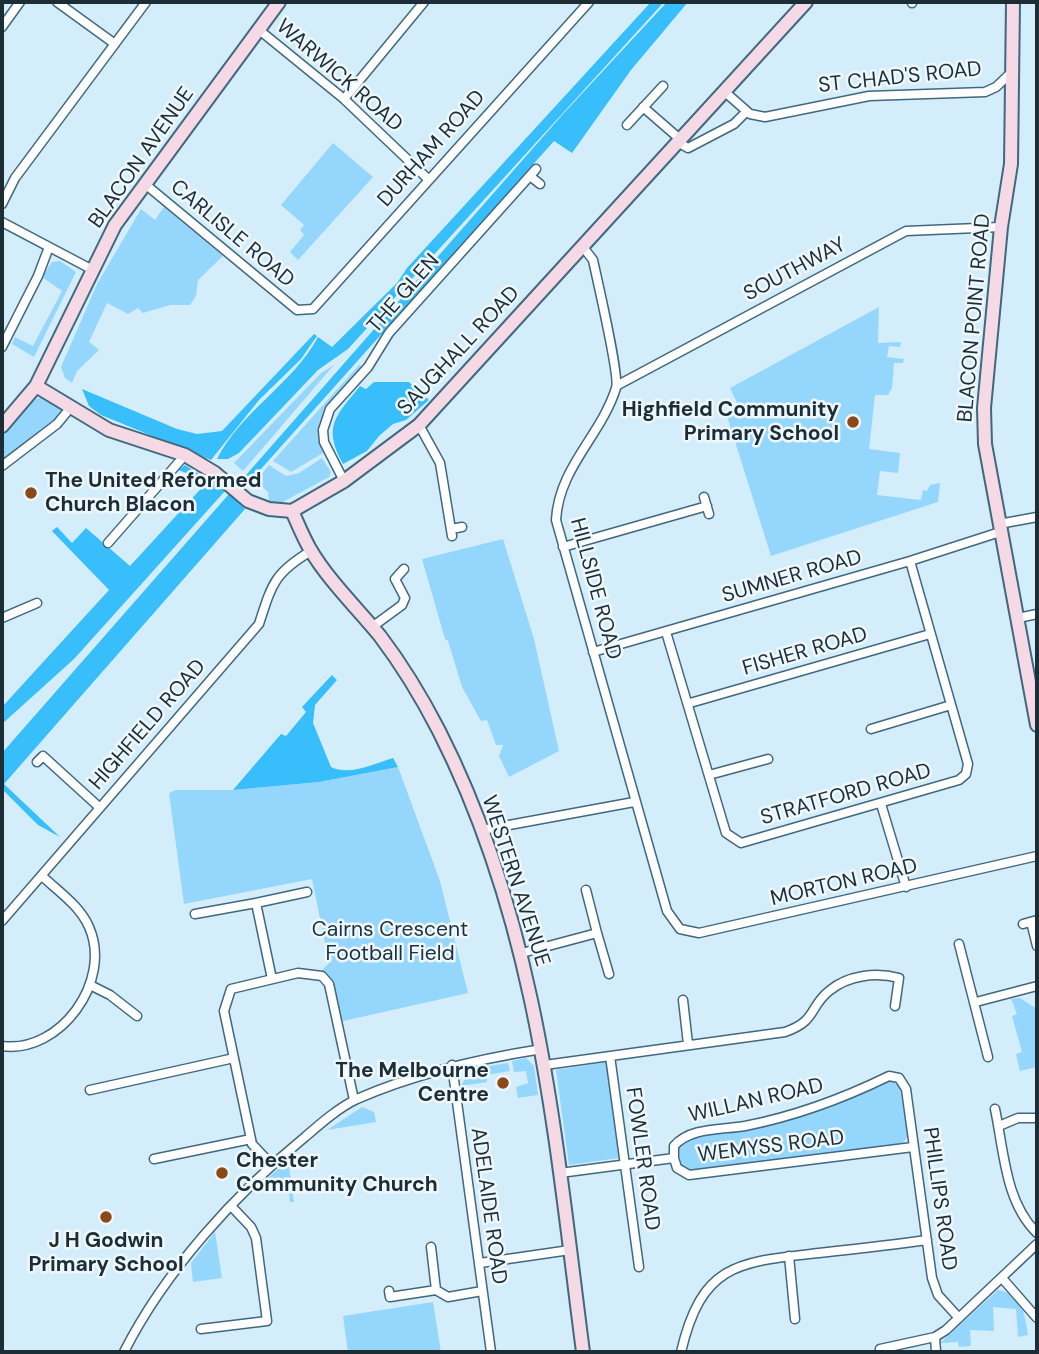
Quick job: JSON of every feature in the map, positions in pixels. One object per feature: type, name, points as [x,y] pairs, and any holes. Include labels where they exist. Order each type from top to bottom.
[{"type":"street","points":[[2,27],[20,2]]},
{"type":"street","points":[[57,2],[115,44]]},
{"type":"street","points":[[2,204],[15,178],[146,2]]},
{"type":"street","name":"BLACON AVENUE","points":[[36,386],[91,269],[115,225],[279,2]]},
{"type":"street","points":[[344,99],[424,2]]},
{"type":"street","name":"DURHAM ROAD","points":[[297,310],[313,309],[589,2]]},
{"type":"street","name":"SAUGHALL ROAD","points":[[292,511],[344,481],[419,425],[806,2]]},
{"type":"street","name":"ST CHAD'S ROAD","points":[[746,112],[765,117],[869,96],[985,92],[1013,74],[1013,2]]},
{"type":"street","name":"WARWICK ROAD","points":[[258,29],[344,99],[428,179]]},
{"type":"street","name":"BLACON POINT ROAD","points":[[1013,74],[1011,163],[1001,228],[984,408],[985,444],[1037,725]]},
{"type":"street","points":[[628,125],[663,86]]},
{"type":"street","points":[[643,107],[688,148],[734,124],[746,112],[725,92]]},
{"type":"street","name":"THE GLEN","points":[[344,481],[324,442],[323,430],[330,410],[368,367],[389,333],[533,173],[540,184]]},
{"type":"street","name":"CARLISLE ROAD","points":[[145,184],[297,310]]},
{"type":"street","points":[[3,225],[91,269]]},
{"type":"street","name":"SOUTHWAY","points":[[618,385],[906,231],[1001,228]]},
{"type":"street","points":[[2,347],[38,276],[49,247]]},
{"type":"street","points":[[583,247],[593,260],[618,385]]},
{"type":"street","name":"HILLSIDE ROAD","points":[[618,385],[598,426],[572,463],[557,498],[556,520],[667,911]]},
{"type":"street","points":[[2,426],[36,386],[109,430],[185,455],[215,473],[253,503],[269,509],[292,511]]},
{"type":"street","points":[[2,466],[33,445],[71,407]]},
{"type":"street","points":[[419,425],[440,463],[452,532],[462,527]]},
{"type":"street","points":[[108,543],[185,455]]},
{"type":"street","points":[[563,547],[707,506]]},
{"type":"street","name":"WESTERN AVENUE","points":[[292,511],[311,551],[372,627],[408,678],[439,731],[482,830],[522,953],[542,1049],[583,1352]]},
{"type":"street","name":"SUMNER ROAD","points":[[593,652],[910,561],[1037,517]]},
{"type":"street","name":"HIGHFIELD ROAD","points":[[2,920],[259,624],[272,583],[279,572],[311,551]]},
{"type":"street","name":"STRATFORD ROAD","points":[[666,632],[690,703],[726,833],[741,843],[881,804],[959,780],[966,774],[968,764],[910,561]]},
{"type":"street","points":[[372,627],[402,605],[405,598],[395,579],[404,569]]},
{"type":"street","points":[[2,618],[37,603]]},
{"type":"street","points":[[1018,618],[1037,614]]},
{"type":"street","name":"FISHER ROAD","points":[[690,703],[930,634]]},
{"type":"street","points":[[870,729],[951,705]]},
{"type":"street","points":[[37,762],[43,756],[99,807]]},
{"type":"street","points":[[709,775],[768,759]]},
{"type":"street","points":[[482,830],[634,802]]},
{"type":"street","points":[[881,804],[906,887]]},
{"type":"street","name":"MORTON ROAD","points":[[667,911],[680,929],[699,933],[1037,856]]},
{"type":"street","points":[[2,1046],[23,1046],[49,1035],[69,1019],[90,985],[94,944],[89,928],[82,915],[41,876]]},
{"type":"street","points":[[586,890],[608,974]]},
{"type":"street","points":[[195,914],[307,892]]},
{"type":"street","points":[[256,903],[272,979]]},
{"type":"street","points":[[1030,922],[1037,946]]},
{"type":"street","points":[[522,953],[597,933]]},
{"type":"street","points":[[959,944],[988,1057]]},
{"type":"street","points":[[271,1164],[251,1139],[224,1012],[231,989],[311,973],[322,976],[329,984],[354,1100]]},
{"type":"street","points":[[545,1065],[785,1032],[799,1027],[812,1017],[829,991],[870,974],[899,978],[895,1006]]},
{"type":"street","points":[[90,985],[110,995],[137,1018]]},
{"type":"street","points":[[976,1002],[1037,986]]},
{"type":"street","points":[[683,1000],[688,1044]]},
{"type":"street","points":[[124,1352],[133,1334],[211,1226],[271,1164],[354,1100],[452,1065],[542,1049]]},
{"type":"street","name":"FOWLER ROAD","points":[[610,1056],[639,1267]]},
{"type":"street","points":[[90,1090],[234,1058]]},
{"type":"street","name":"ADELAIDE ROAD","points":[[452,1065],[491,1352]]},
{"type":"street","name":"WILLAN ROAD","points":[[674,1158],[674,1146],[687,1135],[745,1126],[809,1111],[888,1076],[899,1078]]},
{"type":"street","name":"PHILLIPS ROAD","points":[[899,1078],[906,1088],[932,1278],[938,1293],[959,1318]]},
{"type":"street","points":[[995,1109],[1015,1204],[1025,1221],[1037,1233]]},
{"type":"street","points":[[999,1126],[1018,1118],[1037,1118]]},
{"type":"street","points":[[154,1159],[251,1139]]},
{"type":"street","name":"WEMYSS ROAD","points":[[560,1173],[674,1158],[677,1168],[689,1175],[913,1147]]},
{"type":"street","points":[[201,1329],[267,1321],[256,1238],[251,1227],[232,1207]]},
{"type":"street","points":[[681,1352],[690,1318],[712,1285],[745,1262],[927,1240]]},
{"type":"street","points":[[880,1347],[935,1337],[959,1318],[1037,1244]]},
{"type":"street","points":[[431,1247],[436,1290]]},
{"type":"street","points":[[480,1263],[570,1250]]},
{"type":"street","points":[[789,1256],[795,1319]]},
{"type":"street","points":[[1002,1278],[1037,1318]]},
{"type":"street","points":[[389,1291],[390,1297],[436,1290],[448,1297],[482,1291]]},
{"type":"street","points":[[935,1337],[936,1352]]},
{"type":"green space","points":[[333,143],[373,177],[298,260],[290,252],[304,235],[300,230],[304,225],[281,205]]},
{"type":"green space","points":[[164,207],[223,256],[198,280],[196,296],[190,305],[170,305],[143,313],[138,308],[128,314],[107,303],[89,342],[99,350],[77,371],[72,383],[65,378],[61,367],[97,284],[141,209],[155,220]]},
{"type":"green space","points":[[60,261],[76,272],[34,357],[12,344],[15,337],[33,346],[62,291],[42,277],[52,262]]},
{"type":"green space","name":"Highfield Community Primary School","points":[[879,307],[878,343],[901,342],[900,347],[889,346],[887,357],[904,359],[903,363],[894,363],[892,388],[888,395],[875,395],[869,449],[900,453],[898,473],[880,471],[877,495],[921,500],[923,490],[927,491],[930,485],[940,483],[938,502],[771,556],[727,416],[741,411],[730,388]]},
{"type":"green space","points":[[334,365],[243,471],[234,463],[321,373]]},
{"type":"green space","points":[[359,365],[362,366],[323,415],[319,424],[323,453],[291,472],[273,461]]},
{"type":"green space","points":[[42,397],[64,407],[62,414],[2,462],[2,437],[34,400]]},
{"type":"green space","points":[[322,458],[331,472],[329,477],[281,503],[269,501],[268,492],[256,481],[269,465],[286,476],[299,473]]},
{"type":"green space","points":[[503,539],[534,639],[559,751],[509,777],[499,756],[503,745],[496,745],[487,720],[481,721],[462,687],[422,559]]},
{"type":"green space","name":"Cairns Crescent Football Field","points":[[398,767],[440,881],[468,993],[339,1022],[331,983],[319,973],[329,963],[312,879],[184,904],[169,793],[176,790],[233,790],[319,782]]},
{"type":"green space","points":[[1020,998],[1037,1009],[1037,1067],[1020,1071],[1016,1054],[1022,1052],[1012,1016],[1017,1014],[1011,999]]},
{"type":"green space","points":[[526,1058],[534,1066],[538,1095],[518,1098],[516,1087],[528,1083],[526,1071],[514,1072],[512,1061]]},
{"type":"green space","points":[[608,1062],[621,1154],[619,1158],[569,1165],[556,1070]]},
{"type":"green space","points":[[508,1063],[510,1071],[487,1075],[487,1082],[461,1086],[470,1069]]},
{"type":"green space","points":[[888,1081],[899,1083],[908,1136],[903,1143],[688,1172],[680,1165],[679,1144],[687,1139],[814,1111]]},
{"type":"green space","points":[[362,1107],[374,1112],[376,1122],[327,1130]]},
{"type":"green space","points":[[288,1160],[294,1202],[290,1202],[288,1185],[257,1188]]},
{"type":"green space","points":[[215,1232],[222,1278],[193,1282],[191,1263]]},
{"type":"green space","points":[[998,1290],[1012,1296],[1021,1306],[1028,1335],[1018,1337],[1016,1309],[993,1307],[994,1331],[970,1330],[971,1346],[959,1347],[958,1342],[940,1343]]},
{"type":"green space","points":[[433,1302],[441,1352],[348,1352],[343,1316]]},
{"type":"shaded area","points":[[651,2],[664,2],[348,349],[318,370],[239,453],[228,459],[217,459],[239,426],[295,369],[318,337],[332,347],[397,283],[407,268]]},
{"type":"shaded area","points":[[667,2],[688,2],[631,70],[572,153],[554,141],[244,488],[239,483],[563,114]]},
{"type":"shaded area","points":[[314,334],[317,336],[301,359],[259,400],[211,460],[101,415],[89,406],[82,389],[177,429],[197,434],[222,431]]},
{"type":"shaded area","points":[[374,382],[409,382],[429,400],[406,420],[393,424],[367,451],[343,464],[333,440],[335,422],[360,386],[366,389]]},
{"type":"shaded area","points":[[185,465],[225,491],[74,659],[2,724],[2,707],[109,590],[52,531],[57,527],[72,543],[86,528],[130,566],[208,481],[178,470]]},
{"type":"shaded area","points":[[229,494],[245,509],[4,784],[60,837],[38,825],[2,789],[2,753]]},
{"type":"shaded area","points":[[332,675],[337,680],[315,705],[313,723],[331,767],[354,770],[393,758],[398,767],[319,782],[233,790],[281,734],[286,736],[306,712],[302,707]]},
{"type":"place","name":"Highfield Community Primary School","points":[[853,422]]},
{"type":"place","name":"The United Reformed Church Blacon","points":[[31,493]]},
{"type":"place","name":"The Melbourne Centre","points":[[503,1083]]},
{"type":"place","name":"Chester Community Church","points":[[222,1173]]},
{"type":"place","name":"J H Godwin Primary School","points":[[106,1217]]}]
